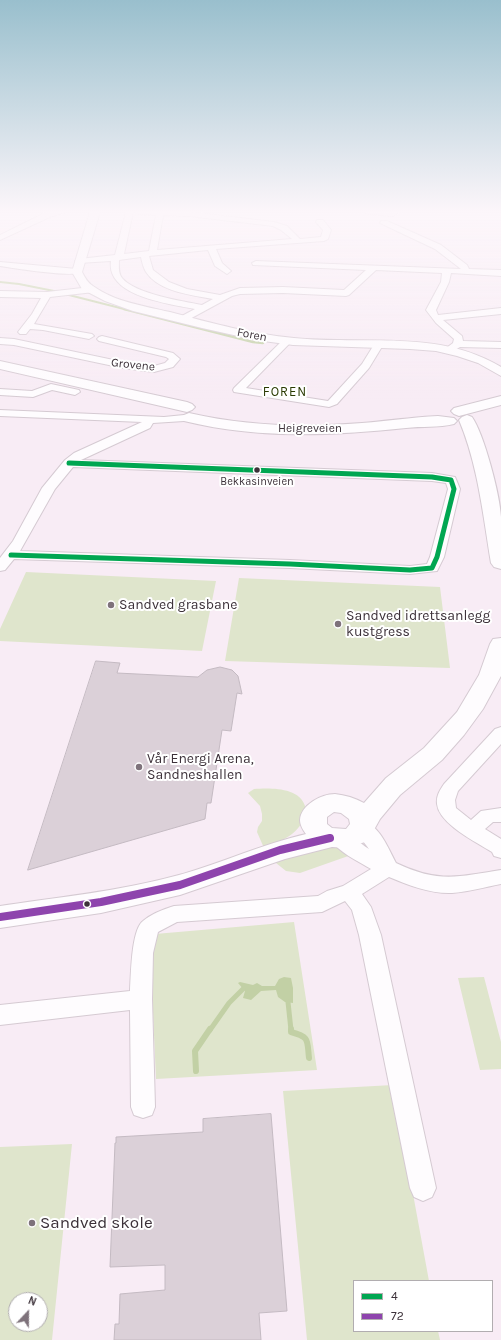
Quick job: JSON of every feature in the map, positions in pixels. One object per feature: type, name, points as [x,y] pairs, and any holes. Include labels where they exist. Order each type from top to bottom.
[{"type":"main road","name":"Heigreveien","points":[[0,365],[148,397],[212,423],[271,429],[349,429],[390,425],[457,418],[501,406]]},
{"type":"main road","name":"Heigreveien","points":[[457,418],[475,408],[501,400]]},
{"type":"main road","points":[[457,418],[476,447],[486,483],[501,563]]},
{"type":"main road","points":[[358,818],[373,809],[396,784],[433,754],[463,721],[487,683],[501,644]]},
{"type":"main road","points":[[328,834],[313,818],[318,809],[332,803],[358,818]]},
{"type":"main road","points":[[0,917],[101,902],[180,885],[228,870],[280,850],[328,834],[356,835],[358,818]]},
{"type":"street","name":"Foren","points":[[80,275],[83,284],[90,290],[122,304],[250,335],[287,341],[312,343],[425,346],[448,350],[482,361],[501,372]]},
{"type":"street","points":[[116,275],[120,281],[126,285],[153,296],[204,308]]},
{"type":"street","points":[[152,275],[159,280],[179,288],[222,298]]},
{"type":"street","points":[[183,319],[233,293],[251,290],[346,293],[365,275]]},
{"type":"street","points":[[446,275],[445,282],[431,310],[436,318],[459,338],[458,344]]},
{"type":"street","points":[[0,294],[47,295],[90,290]]},
{"type":"street","points":[[14,342],[36,315],[47,295]]},
{"type":"street","points":[[436,318],[501,311]]},
{"type":"street","points":[[27,326],[43,327],[89,336]]},
{"type":"street","name":"Grovene","points":[[0,341],[14,342],[122,365],[154,369],[169,365],[175,358],[121,340],[102,339]]},
{"type":"street","points":[[287,341],[238,390],[329,404],[333,402],[376,351],[378,345]]},
{"type":"street","points":[[448,350],[458,344],[501,345]]},
{"type":"street","points":[[0,392],[34,394],[51,387],[75,392]]},
{"type":"street","points":[[0,413],[164,420],[185,413]]},
{"type":"street","points":[[3,562],[56,477],[69,462],[78,456],[146,426],[149,419]]},
{"type":"street","points":[[3,562],[282,564],[410,570],[432,568],[438,558],[454,489],[451,480],[432,477],[69,462]]},
{"type":"street","points":[[501,733],[450,788],[445,797],[448,812],[460,822],[499,847],[501,851]]},
{"type":"street","points":[[473,829],[488,816],[501,815]]},
{"type":"street","points":[[358,818],[377,845],[388,868]]},
{"type":"street","points":[[328,834],[360,854],[412,878],[448,885],[501,877]]},
{"type":"street","points":[[143,1106],[141,999],[142,953],[149,927],[174,914],[322,904],[334,896],[349,892],[388,868]]},
{"type":"street","points":[[349,892],[361,907],[370,935],[423,1188]]},
{"type":"street","points":[[0,1015],[141,999]]},
{"type":"shaded area","name":"Sandved grasbane","points":[[26,572],[216,581],[202,651],[0,641],[0,629]]},
{"type":"shaded area","name":"Sandved idrettsanlegg kustgress","points":[[239,578],[440,587],[450,668],[225,661]]},
{"type":"shaded area","points":[[254,789],[276,789],[290,792],[297,795],[305,806],[302,822],[298,829],[279,842],[264,848],[257,832],[262,821],[260,806],[248,793]]},
{"type":"shaded area","points":[[332,847],[344,849],[354,854],[300,873],[286,871],[276,863],[277,861]]},
{"type":"shaded area","points":[[294,922],[317,1070],[156,1079],[150,946],[155,934]]},
{"type":"shaded area","points":[[284,977],[291,978],[293,1003],[285,1002],[278,997],[276,990],[261,991],[251,1000],[243,998],[245,991],[238,983],[240,982],[253,985],[257,983],[262,986],[275,986],[279,979]]},
{"type":"shaded area","points":[[484,977],[501,1042],[501,1069],[480,1070],[458,978]]},
{"type":"shaded area","points":[[393,1085],[429,1280],[353,1280],[353,1332],[438,1332],[440,1340],[307,1340],[283,1091]]},
{"type":"shaded area","name":"Sandved skole","points":[[72,1144],[52,1340],[0,1340],[0,1147]]},
{"type":"building","name":"Vår Energi Arena, Sandneshallen","points":[[96,661],[120,663],[117,673],[198,677],[207,670],[220,667],[232,670],[238,676],[242,694],[237,693],[231,731],[222,730],[211,803],[207,803],[205,819],[28,870]]},
{"type":"building","name":"Sandved skole","points":[[271,1114],[287,1311],[259,1313],[261,1340],[114,1340],[115,1324],[119,1324],[120,1294],[165,1290],[165,1265],[110,1267],[116,1137],[203,1132],[203,1119]]},
{"type":"waterway","points":[[0,282],[19,284],[59,292]]},
{"type":"waterway","points":[[65,294],[128,310]]},
{"type":"waterway","points":[[124,309],[253,342],[263,343]]},
{"type":"waterway","points":[[210,1030],[229,1003],[243,989]]},
{"type":"waterway","points":[[288,1002],[291,1030]]},
{"type":"waterway","points":[[196,1071],[195,1051],[210,1029]]},
{"type":"waterway","points":[[291,1030],[291,1032],[305,1038],[309,1058]]},
{"type":"transit line","name":"4","points":[[11,555],[290,564],[410,570],[432,568],[437,557],[454,489],[451,480],[432,477],[69,463]]},
{"type":"transit line","name":"72","points":[[0,917],[101,902],[180,885],[280,850],[330,838]]},
{"type":"place","name":"Bekkasinveien","points":[[257,470]]},
{"type":"place","name":"Sandved grasbane","points":[[111,605]]},
{"type":"place","name":"Sandved idrettsanlegg kustgress","points":[[338,624]]},
{"type":"place","name":"Vår Energi Arena, Sandneshallen","points":[[139,767]]},
{"type":"place","name":"Sandved skole","points":[[32,1223]]},
{"type":"district","name":"FOREN","points":[[285,392]]}]
